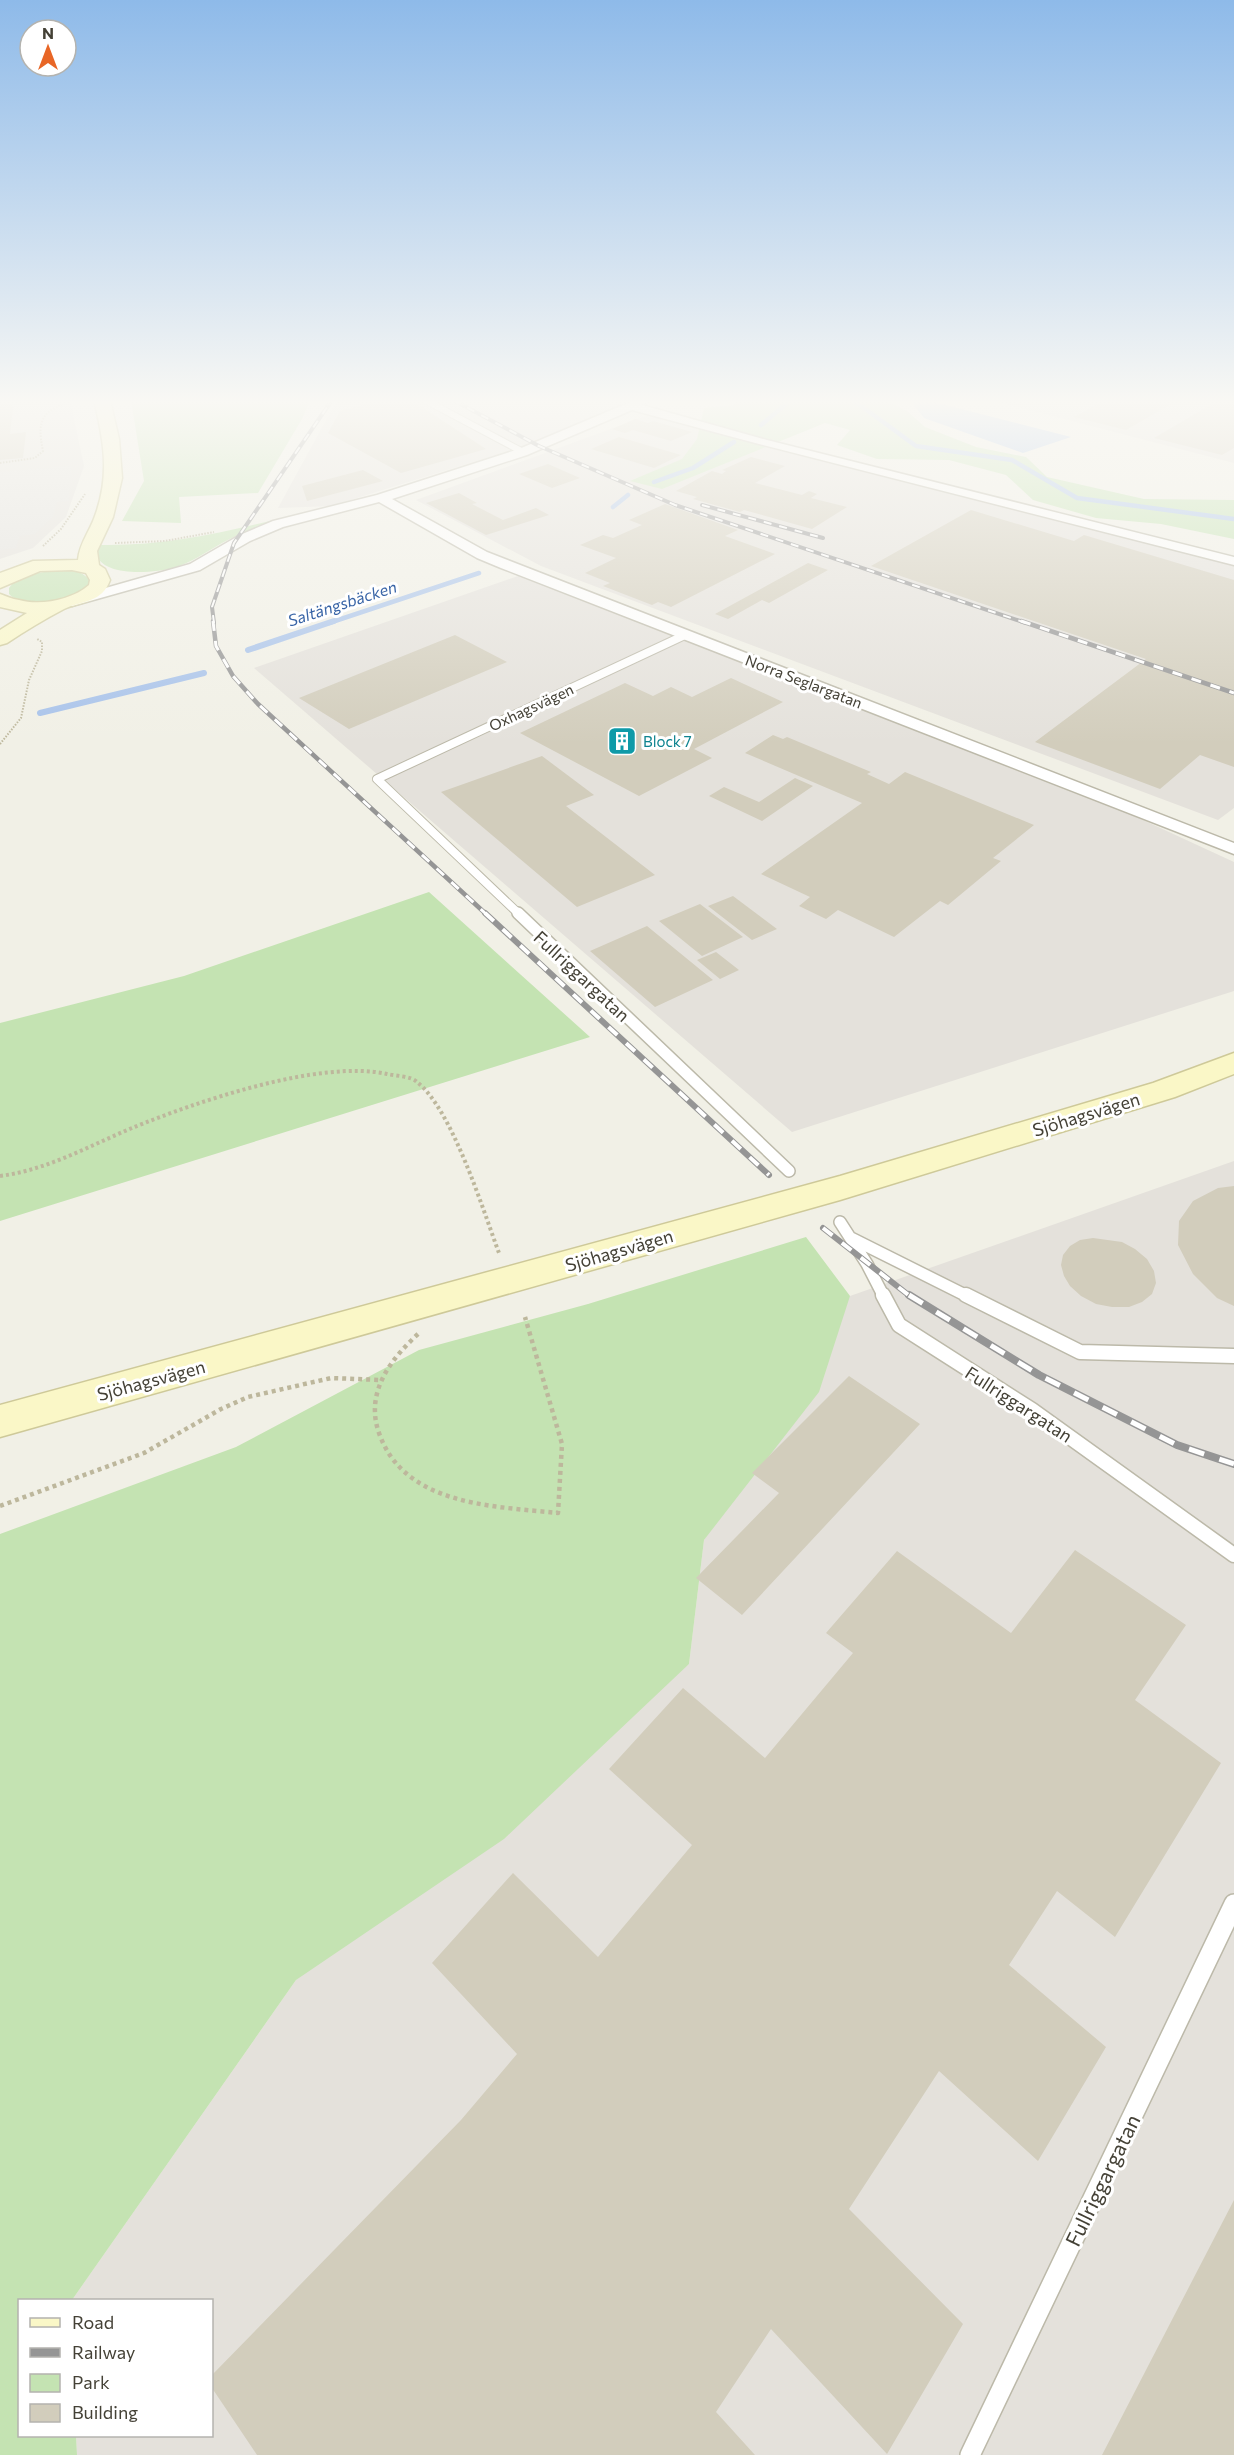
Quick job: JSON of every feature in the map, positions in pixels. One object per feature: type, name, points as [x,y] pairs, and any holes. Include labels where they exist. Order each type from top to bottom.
[{"type":"main road","points":[[81,525],[88,515]]},
{"type":"main road","points":[[3,637],[24,622],[89,594],[98,587],[100,580],[87,559],[88,551],[105,515]]},
{"type":"main road","points":[[9,575],[45,560],[56,544]]},
{"type":"main road","points":[[9,575],[57,564],[93,570]]},
{"type":"main road","points":[[0,600],[22,607],[65,604]]},
{"type":"main road","name":"Sjöhagsvägen","points":[[0,1421],[840,1188],[1164,1090],[1234,1063]]},
{"type":"street","points":[[65,604],[195,567],[245,538],[278,524],[315,515]]},
{"type":"street","name":"Norra Seglargatan","points":[[411,515],[490,558],[1234,849]]},
{"type":"street","points":[[1050,515],[1234,561]]},
{"type":"street","points":[[93,570],[117,575],[166,574]]},
{"type":"lane","name":"Oxhagsvägen","points":[[376,779],[685,635]]},
{"type":"lane","name":"Fullriggargatan","points":[[376,779],[789,1171]]},
{"type":"lane","name":"Fullriggargatan","points":[[840,1222],[867,1264],[899,1326],[1032,1410],[1234,1554]]},
{"type":"lane","points":[[850,1238],[1080,1352],[1234,1356]]},
{"type":"lane","name":"Fullriggargatan","points":[[970,2455],[1234,1905]]},
{"type":"path","points":[[56,544],[72,515]]},
{"type":"path","points":[[114,543],[165,541],[218,531]]},
{"type":"path","points":[[0,744],[21,718],[29,680],[43,645],[39,639],[30,636],[3,637]]},
{"type":"path","points":[[0,1176],[22,1173],[44,1166],[134,1127],[230,1093],[329,1071],[371,1070],[416,1080],[430,1098],[453,1138],[499,1253]]},
{"type":"path","points":[[421,1332],[395,1354],[381,1380],[374,1412],[378,1437],[385,1453],[409,1479],[427,1490],[472,1502],[558,1513],[562,1444],[525,1317]]},
{"type":"path","points":[[0,1506],[144,1453],[221,1409],[248,1397],[331,1378],[381,1380]]},
{"type":"shaded area","points":[[0,515],[67,515],[33,548],[0,559]]},
{"type":"shaded area","points":[[0,515],[54,515],[35,534],[20,536],[16,548],[0,550]]},
{"type":"shaded area","points":[[444,515],[1040,515],[1234,564],[1234,808],[1218,820],[541,566]]},
{"type":"shaded area","points":[[521,575],[1130,814],[1234,862],[1234,991],[792,1132],[254,668]]},
{"type":"shaded area","points":[[1234,1161],[1234,2455],[77,2455],[76,2437],[213,2437],[213,2299],[73,2299],[296,1980],[689,1664],[704,1540],[850,1296]]},
{"type":"green space","points":[[126,515],[180,515],[181,523],[122,521]]},
{"type":"green space","points":[[1084,515],[1234,515],[1234,539],[1161,524],[1096,518]]},
{"type":"green space","points":[[282,518],[229,539],[186,563],[164,570],[129,572],[117,570],[100,560],[96,552],[101,545],[170,541]]},
{"type":"green space","points":[[57,570],[80,573],[90,581],[85,589],[76,595],[52,602],[27,602],[9,594],[9,588],[13,583],[31,574]]},
{"type":"green space","points":[[429,892],[590,1037],[0,1221],[0,1023],[184,976]]},
{"type":"green space","points":[[806,1237],[850,1296],[819,1392],[704,1540],[689,1664],[504,1839],[296,1980],[73,2299],[18,2299],[18,2437],[76,2437],[77,2455],[0,2455],[0,1534],[236,1447],[419,1350],[588,1304]]},
{"type":"building","points":[[448,515],[492,515],[503,520],[518,515],[549,515],[486,535]]},
{"type":"building","points":[[641,515],[695,515],[738,530],[725,536],[775,554],[671,607],[658,602],[652,605],[603,586],[610,583],[585,573],[616,558],[580,545],[603,535],[613,538],[642,525],[629,520]]},
{"type":"building","points":[[760,515],[835,515],[812,529]]},
{"type":"building","points":[[963,515],[986,515],[1074,541],[1084,535],[1234,580],[1234,767],[1200,755],[1160,789],[1035,742],[1146,659],[871,566]]},
{"type":"building","points":[[808,563],[828,570],[769,603],[762,600],[728,619],[715,614]]},
{"type":"building","points":[[455,635],[507,662],[349,729],[299,698]]},
{"type":"building","name":"Block 7","points":[[731,678],[783,702],[694,749],[712,758],[639,796],[520,733],[625,683],[653,696],[671,687],[692,697]]},
{"type":"building","points":[[773,735],[783,739],[787,737],[871,772],[867,774],[889,784],[905,772],[1034,825],[993,858],[1001,861],[948,905],[940,901],[894,937],[838,910],[826,919],[799,906],[810,897],[761,874],[862,803],[745,753]]},
{"type":"building","points":[[542,756],[594,795],[566,806],[655,875],[577,907],[441,792]]},
{"type":"building","points":[[795,778],[813,786],[762,821],[709,796],[724,787],[759,802]]},
{"type":"building","points":[[733,896],[777,929],[752,940],[708,906]]},
{"type":"building","points":[[700,904],[743,937],[702,956],[659,921]]},
{"type":"building","points":[[647,926],[713,980],[655,1007],[590,951]]},
{"type":"building","points":[[716,952],[739,970],[720,979],[697,960]]},
{"type":"building","points":[[1234,1186],[1234,1306],[1217,1298],[1193,1274],[1178,1245],[1179,1221],[1193,1201],[1218,1188]]},
{"type":"building","points":[[1093,1238],[1122,1242],[1147,1259],[1154,1271],[1156,1283],[1152,1294],[1142,1302],[1129,1307],[1112,1307],[1096,1304],[1081,1296],[1070,1286],[1061,1265],[1063,1255],[1070,1246],[1080,1240]]},
{"type":"building","points":[[849,1376],[920,1424],[742,1615],[696,1578],[779,1493],[752,1473]]},
{"type":"building","points":[[1075,1550],[1186,1625],[1135,1700],[1221,1763],[1115,1937],[1057,1891],[1009,1965],[1106,2047],[1038,2161],[939,2071],[849,2209],[963,2324],[887,2454],[771,2329],[716,2412],[755,2455],[257,2455],[213,2389],[213,2374],[461,2120],[517,2054],[432,1963],[513,1873],[598,1957],[692,1845],[609,1769],[683,1688],[765,1758],[853,1653],[826,1633],[897,1551],[1011,1633]]},
{"type":"building","points":[[1234,2200],[1234,2455],[1102,2455]]},
{"type":"waterway","points":[[1201,515],[1234,519]]},
{"type":"waterway","name":"Saltängsbäcken","points":[[329,623],[479,573]]},
{"type":"waterway","name":"Saltängsbäcken","points":[[248,650],[334,621]]},
{"type":"waterway","name":"Saltängsbäcken","points":[[40,713],[204,673]]},
{"type":"railway","points":[[214,623],[212,607],[234,543],[253,515]]},
{"type":"railway","points":[[703,515],[1026,623]]},
{"type":"railway","points":[[737,515],[823,538]]},
{"type":"railway","points":[[213,621],[216,646],[233,676],[258,704],[486,914]]},
{"type":"railway","points":[[1021,621],[1234,693]]},
{"type":"railway","points":[[485,913],[769,1175]]},
{"type":"railway","points":[[823,1228],[911,1297]]},
{"type":"railway","points":[[909,1295],[1039,1375],[1177,1445],[1234,1464]]},
{"type":"place","name":"Block 7","points":[[622,741]]}]
